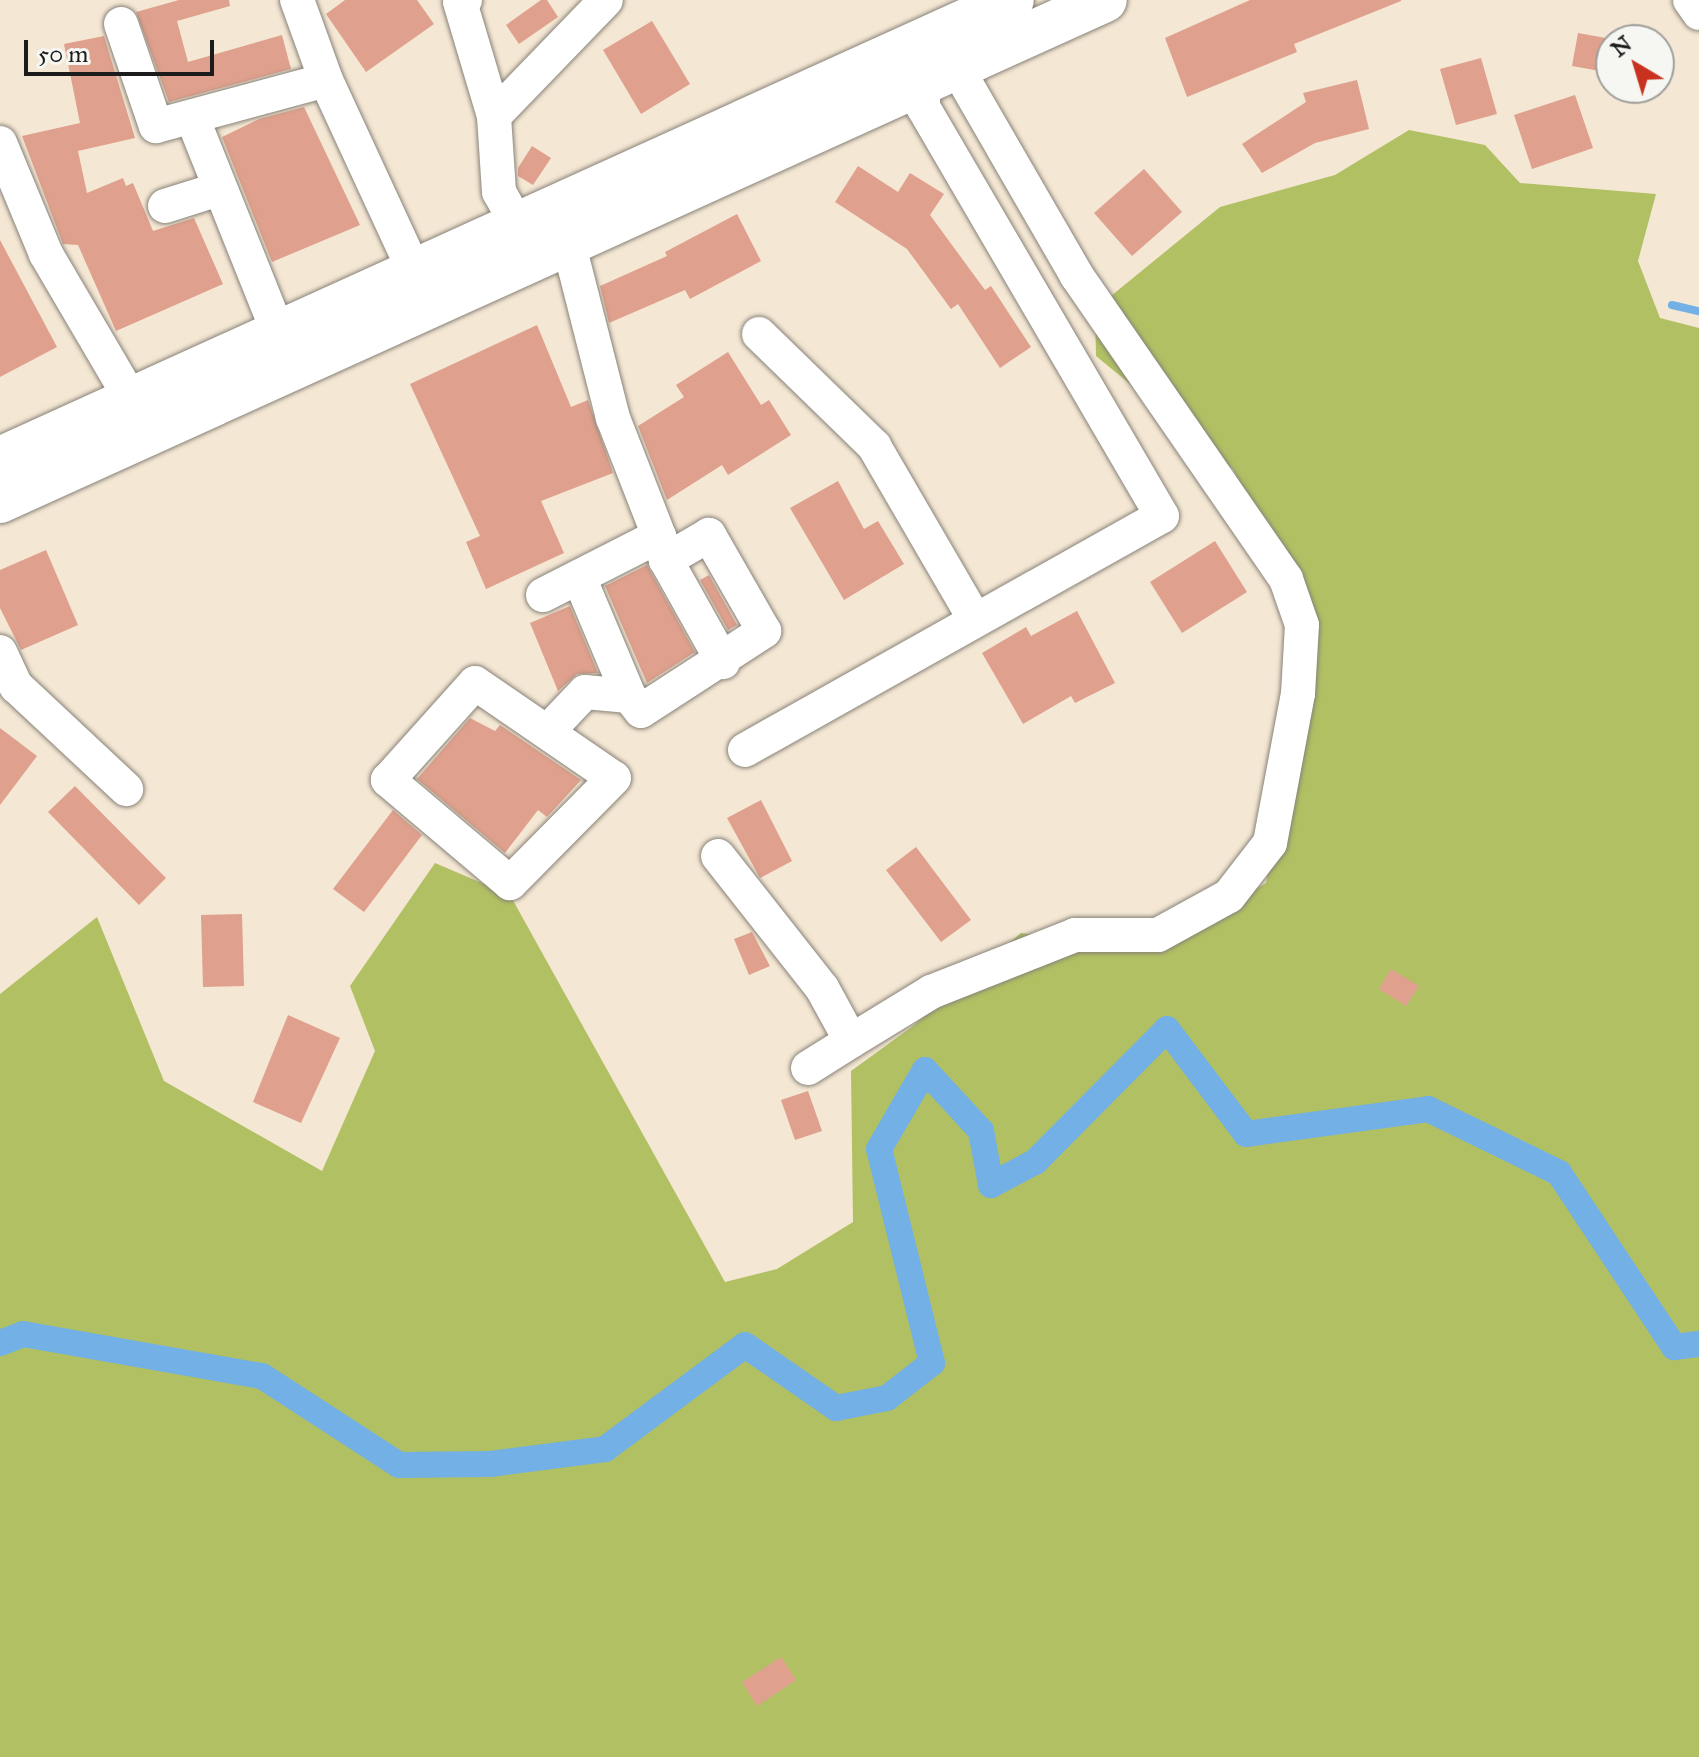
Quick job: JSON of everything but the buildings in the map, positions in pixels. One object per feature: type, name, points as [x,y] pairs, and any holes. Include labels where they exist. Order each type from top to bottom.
[{"type":"main road","points":[[0,501],[923,83],[969,56],[1012,0]]},
{"type":"main road","points":[[0,459],[518,226],[969,56],[1105,0]]},
{"type":"street","points":[[494,116],[606,0]]},
{"type":"street","points":[[1690,0],[1699,13]]},
{"type":"street","points":[[295,1],[326,80],[415,273]]},
{"type":"street","points":[[461,1],[494,116],[499,192],[518,226]]},
{"type":"street","points":[[121,24],[156,126],[326,80]]},
{"type":"street","points":[[808,1068],[931,992],[1075,935],[1158,935],[1229,896],[1270,843],[1298,694],[1302,625],[1286,579],[1077,276],[969,56]]},
{"type":"street","points":[[745,750],[974,618],[1162,516],[923,107],[923,83]]},
{"type":"street","points":[[192,117],[279,334]]},
{"type":"street","points":[[0,143],[46,254],[131,399]]},
{"type":"street","points":[[165,206],[219,189]]},
{"type":"street","points":[[568,242],[613,418],[663,548],[723,662]]},
{"type":"street","points":[[759,334],[874,446],[974,618]]},
{"type":"street","points":[[543,595],[579,577],[709,535],[764,631],[723,662],[641,711],[629,696],[579,577]]},
{"type":"street","points":[[0,652],[16,686],[126,789]]},
{"type":"street","points":[[475,683],[547,732],[614,778],[510,883],[388,780],[475,683]]},
{"type":"street","points":[[547,732],[585,692],[629,696]]},
{"type":"street","points":[[718,856],[822,988],[851,1041]]},
{"type":"green space","points":[[1409,130],[1485,145],[1520,183],[1656,194],[1638,261],[1660,318],[1699,328],[1699,1757],[0,1757],[0,994],[97,917],[164,1081],[322,1171],[375,1051],[350,986],[435,863],[510,895],[725,1282],[777,1269],[853,1222],[851,1071],[913,1026],[1021,933],[1151,952],[1266,883],[1309,627],[1233,469],[1096,356],[1095,309],[1220,207],[1335,175]]},
{"type":"waterway","points":[[1672,305],[1699,311]]},
{"type":"waterway","points":[[0,1343],[23,1334],[262,1376],[399,1465],[490,1464],[605,1449],[745,1345],[836,1408],[887,1398],[932,1363],[879,1149],[925,1070],[981,1131],[991,1185],[1035,1162],[1167,1029],[1246,1134],[1428,1109],[1559,1173],[1674,1347],[1699,1344]]}]
